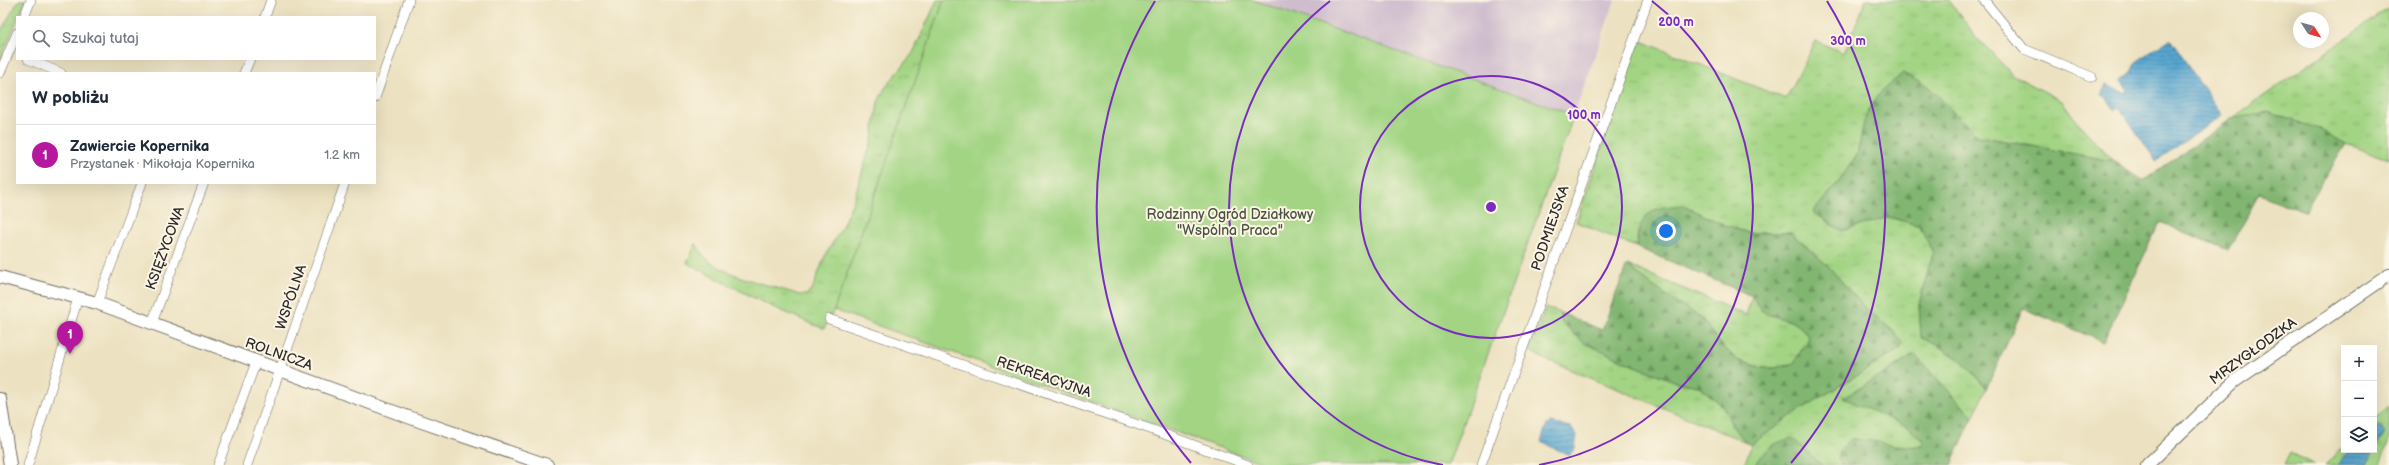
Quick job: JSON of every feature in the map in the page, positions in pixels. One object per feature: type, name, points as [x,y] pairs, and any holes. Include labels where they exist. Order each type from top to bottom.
[{"type":"street","points":[[24,16],[31,0]]},
{"type":"street","points":[[265,16],[271,0]]},
{"type":"street","points":[[376,95],[409,0]]},
{"type":"street","name":"PODMIEJSKA","points":[[1481,465],[1648,0]]},
{"type":"street","points":[[1984,0],[2024,48],[2092,77]]},
{"type":"street","points":[[0,73],[13,52],[16,38]]},
{"type":"street","points":[[30,60],[59,72]]},
{"type":"street","points":[[244,72],[250,60]]},
{"type":"street","points":[[97,303],[142,184]]},
{"type":"street","name":"KSIĘŻYCOWA","points":[[152,323],[204,184]]},
{"type":"street","name":"WSPÓLNA","points":[[247,465],[345,184]]},
{"type":"street","name":"MRZYGŁODZKA","points":[[2147,465],[2221,392],[2248,370],[2389,275]]},
{"type":"street","name":"ROLNICZA","points":[[0,277],[97,303],[256,362],[547,465]]},
{"type":"street","points":[[28,465],[78,298]]},
{"type":"street","name":"REKREACYJNA","points":[[829,319],[1153,430],[1248,465]]},
{"type":"street","points":[[218,465],[256,362]]},
{"type":"street","points":[[0,398],[10,465]]},
{"type":"shaded area","points":[[1253,0],[1615,0],[1574,115]]},
{"type":"green space","points":[[19,0],[26,0],[19,16],[16,16],[16,23],[0,60],[0,32]]},
{"type":"green space","points":[[937,0],[944,0],[834,310],[824,329],[766,304],[687,263],[696,243],[702,254],[712,263],[726,271],[799,295],[806,295],[812,290],[825,256],[841,229],[854,199],[873,136],[878,102],[885,88],[913,53]]},
{"type":"green space","name":"Rodzinny Ogród Działkowy \"Wspólna Praca\"","points":[[944,0],[1253,0],[1574,115],[1448,465],[1268,465],[834,310]]},
{"type":"green space","points":[[1866,0],[1949,0],[1976,37],[2013,75],[2062,101],[2079,124],[2113,161],[1978,136],[1957,115],[1865,118],[1857,155],[1834,188],[1813,212],[1842,231],[1889,217],[1920,226],[1933,253],[1919,304],[1921,337],[1965,364],[1986,389],[1973,417],[1914,355],[1844,398],[1908,427],[1923,441],[1922,446],[1909,447],[1894,445],[1838,459],[1842,465],[1744,465],[1752,444],[1795,413],[1900,349],[1894,332],[1864,307],[1828,266],[1791,233],[1749,233],[1722,224],[1683,205],[1638,230],[1636,247],[1576,222],[1639,40],[1786,99],[1816,41],[1844,53]]},
{"type":"green space","points":[[2389,8],[2389,159],[2346,144],[2319,129],[2234,117]]},
{"type":"green space","points":[[1903,73],[1930,88],[1978,136],[2113,161],[2143,181],[2234,117],[2268,112],[2319,129],[2346,144],[2304,212],[2259,194],[2228,250],[2160,222],[2103,342],[2023,308],[1986,389],[1965,364],[1921,337],[1919,304],[1933,253],[1920,226],[1889,217],[1842,231],[1813,212],[1834,188],[1857,155],[1865,118],[1877,95]]},
{"type":"green space","points":[[1683,205],[1722,224],[1749,233],[1791,233],[1828,266],[1864,307],[1894,332],[1903,343],[1900,349],[1795,413],[1752,444],[1746,442],[1733,427],[1723,406],[1699,386],[1677,382],[1633,365],[1583,342],[1561,321],[1561,313],[1602,330],[1627,265],[1654,287],[1701,318],[1719,342],[1737,360],[1762,368],[1775,368],[1793,364],[1809,338],[1799,326],[1793,322],[1761,310],[1752,296],[1636,247],[1641,226],[1644,219],[1649,214],[1662,208]]},
{"type":"green space","points":[[1627,265],[1746,315],[1752,296],[1761,310],[1767,314],[1793,322],[1804,331],[1809,338],[1793,365],[1775,368],[1762,368],[1737,360],[1719,342],[1701,318],[1654,287]]},
{"type":"green space","points":[[1546,307],[1561,313],[1561,321],[1583,342],[1633,365],[1677,382],[1699,386],[1723,406],[1733,427],[1746,442],[1542,358],[1529,350]]},
{"type":"green space","points":[[1915,355],[1973,417],[1951,465],[1842,465],[1838,459],[1840,450],[1851,439],[1913,447],[1922,446],[1923,440],[1908,427],[1843,398]]},
{"type":"green space","points":[[2389,406],[2389,440],[2380,465],[2365,465],[2372,453],[2377,453],[2377,445],[2383,435],[2377,427],[2377,417]]},
{"type":"green space","points":[[1792,438],[1822,465],[1755,465],[1770,447]]},
{"type":"green space","points":[[2341,450],[2341,453],[2348,453],[2337,465],[2325,465]]},
{"type":"green space","points":[[2290,453],[2315,465],[2284,465]]},
{"type":"water","points":[[2170,39],[2222,115],[2156,161],[2119,107],[2115,110],[2106,97],[2101,95],[2106,85],[2126,93],[2128,89],[2121,80],[2131,72],[2136,62]]},
{"type":"water","points":[[1550,423],[1570,427],[1577,434],[1575,449],[1569,455],[1541,442],[1546,426]]},
{"type":"water","points":[[2377,424],[2382,427],[2384,431],[2377,444]]},
{"type":"water","points":[[2348,453],[2372,453],[2365,465],[2337,465]]},
{"type":"place","name":"Zawiercie Kopernika","points":[[70,354]]}]
